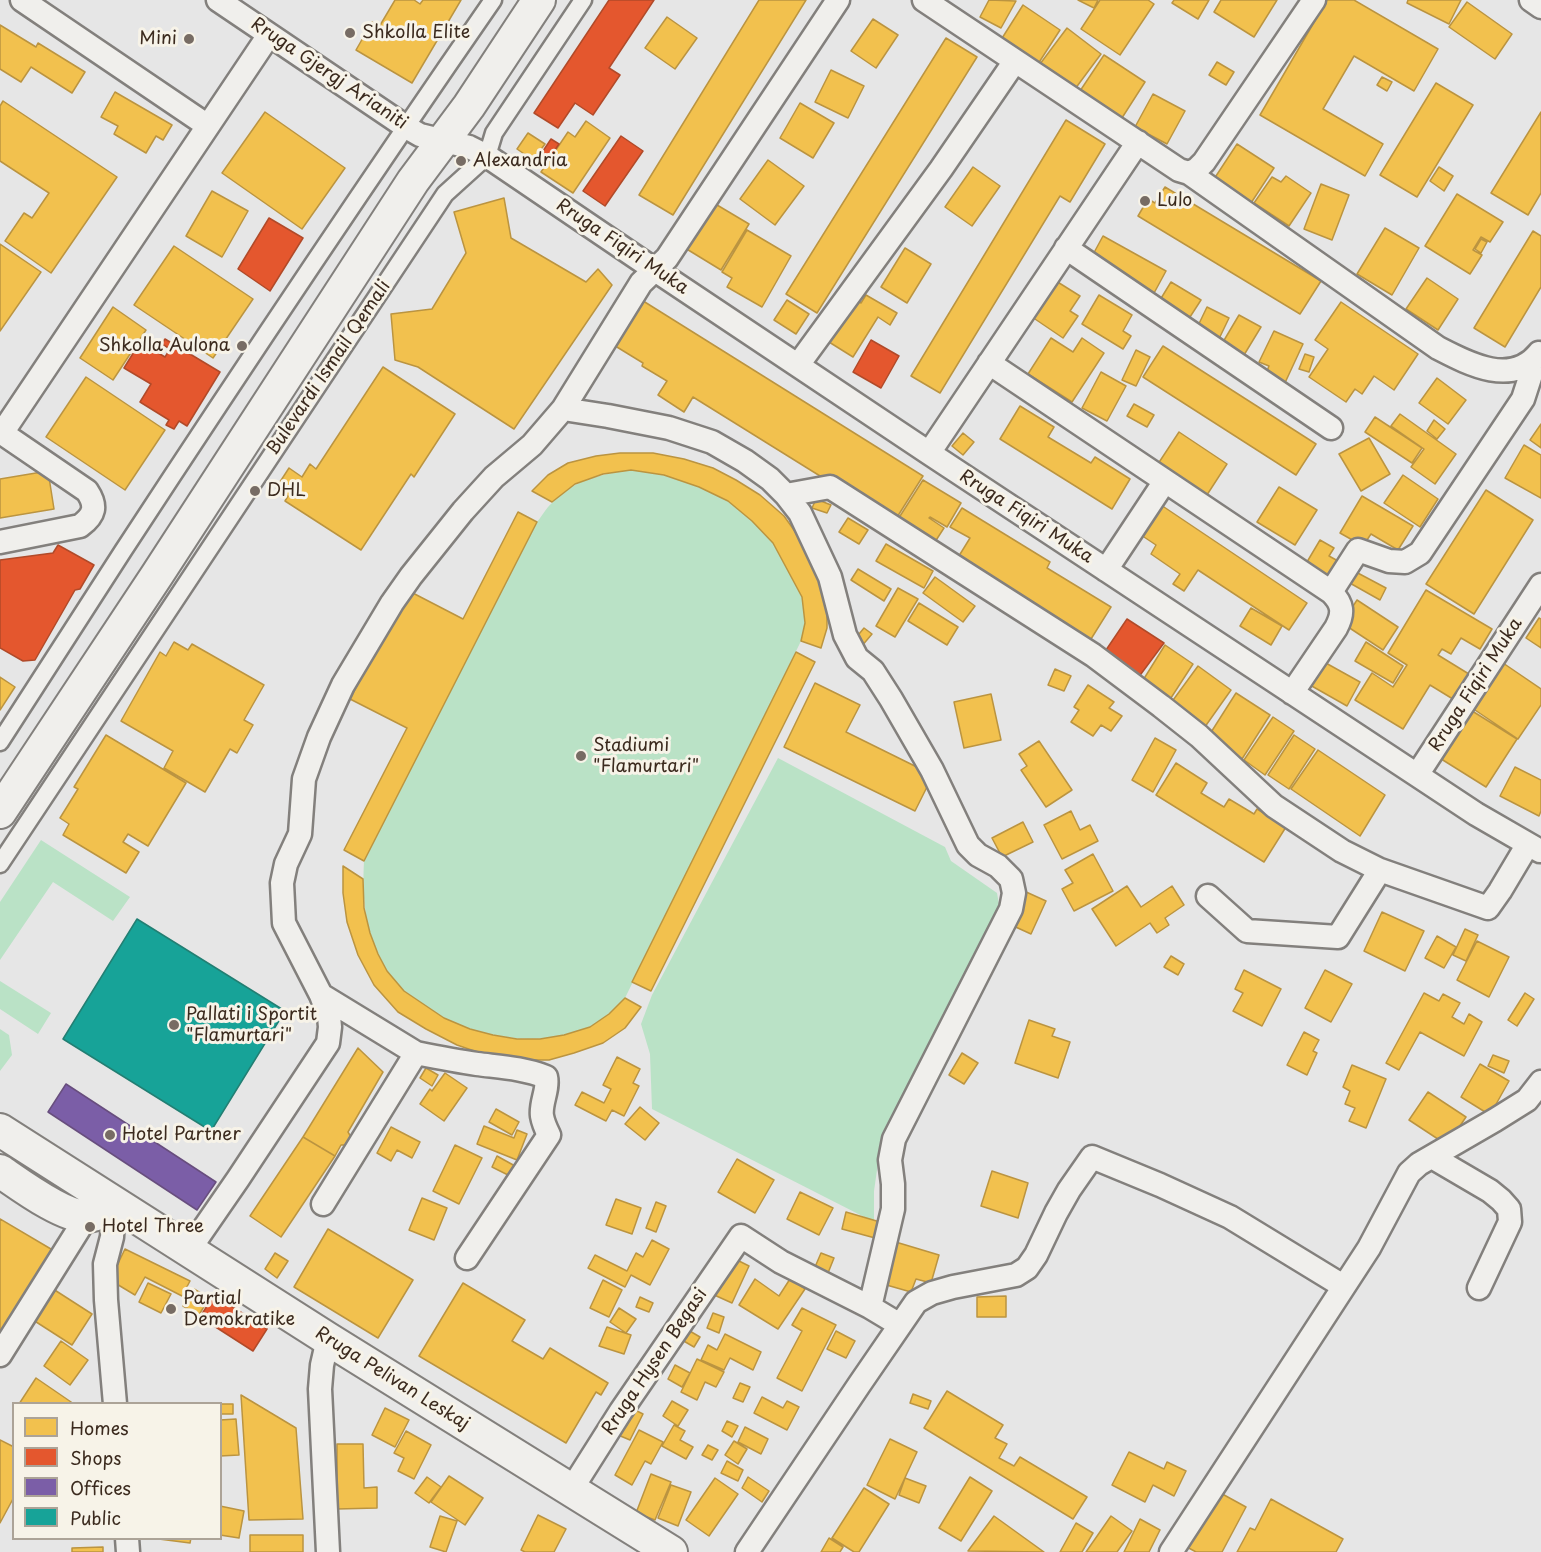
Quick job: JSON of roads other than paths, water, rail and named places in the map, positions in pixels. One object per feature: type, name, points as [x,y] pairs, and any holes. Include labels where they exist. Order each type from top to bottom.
[{"type":"main road","name":"Bulevardi Ismail Qemali","points":[[0,812],[406,191],[444,141],[539,0]]},
{"type":"main road","name":"Rruga Pelivan Leskaj","points":[[0,1130],[100,1210],[189,1250],[327,1339],[671,1552]]},
{"type":"main road","name":"Rruga Pelivan Leskaj","points":[[0,1171],[75,1215],[100,1210]]},
{"type":"street","points":[[22,0],[208,126]]},
{"type":"street","name":"Rruga Gjergj Arianiti","points":[[218,0],[406,127],[420,135],[444,141]]},
{"type":"street","points":[[0,742],[128,543],[493,0]]},
{"type":"street","name":"Bulevardi Ismail Qemali","points":[[0,864],[445,194],[487,156],[494,133],[583,0]]},
{"type":"street","points":[[189,1250],[328,1043],[330,1016],[284,923],[282,882],[286,864],[300,834],[304,779],[319,736],[343,685],[392,603],[411,576],[463,511],[494,477],[531,445],[562,409],[641,283],[667,258],[838,0]]},
{"type":"street","points":[[924,0],[1179,170],[1189,173],[1438,348],[1478,366],[1497,371],[1517,369],[1539,353]]},
{"type":"street","points":[[1189,173],[1204,162],[1314,0]]},
{"type":"street","points":[[1531,0],[1541,6]]},
{"type":"street","points":[[0,542],[80,526],[88,520],[93,510],[93,499],[87,491],[4,421],[269,34]]},
{"type":"street","points":[[798,364],[942,169],[1015,61]]},
{"type":"street","name":"Rruga Fiqiri Muka","points":[[444,141],[469,147],[487,156],[928,453],[1417,775],[1541,585]]},
{"type":"street","points":[[928,453],[1138,142]]},
{"type":"street","points":[[1066,248],[1331,428]]},
{"type":"street","points":[[1331,592],[1358,550],[1389,561],[1405,562],[1420,553],[1523,399],[1539,353]]},
{"type":"street","points":[[989,363],[1331,592],[1338,599],[1341,619],[1292,693]]},
{"type":"street","points":[[562,409],[669,428],[712,442],[745,461],[770,479],[786,495],[800,513],[830,578],[844,635],[857,658],[873,671],[891,699],[932,770],[968,845],[1011,879],[1014,893],[1011,909],[894,1139],[890,1160],[893,1209],[870,1307],[900,1325]]},
{"type":"street","points":[[1106,570],[1165,481]]},
{"type":"street","points":[[786,495],[830,488],[1093,655],[1199,736],[1274,806],[1342,851],[1380,870],[1488,908],[1534,848],[1476,814],[1417,775]]},
{"type":"street","points":[[1208,896],[1246,931],[1338,937],[1380,870]]},
{"type":"street","points":[[321,995],[416,1053],[449,1060],[513,1068],[546,1077],[542,1115],[549,1135],[467,1258]]},
{"type":"street","points":[[323,1204],[416,1053]]},
{"type":"street","points":[[1175,1550],[1369,1248],[1410,1173],[1419,1164],[1527,1100],[1541,1082]]},
{"type":"street","points":[[747,1552],[916,1302],[932,1293],[1016,1275],[1027,1268],[1036,1256],[1069,1190],[1092,1157],[1230,1217],[1343,1286]]},
{"type":"street","points":[[1432,1157],[1490,1191],[1509,1209],[1510,1222],[1479,1288]]},
{"type":"street","points":[[0,1355],[100,1210]]},
{"type":"street","points":[[100,1210],[112,1237],[105,1264],[115,1402]]},
{"type":"street","name":"Rruga Hysen Begasi","points":[[571,1490],[621,1411],[741,1236],[806,1275],[870,1307]]},
{"type":"street","points":[[327,1339],[320,1389],[328,1552]]},
{"type":"place","name":"Shkolla Elite","points":[[350,33]]},
{"type":"place","name":"Mini","points":[[189,39]]},
{"type":"place","name":"Alexandria","points":[[461,161]]},
{"type":"place","name":"Lulo","points":[[1145,201]]},
{"type":"place","name":"Shkolla Aulona","points":[[242,346]]},
{"type":"place","name":"DHL","points":[[255,491]]},
{"type":"place","name":"Stadiumi \"Flamurtari\"","points":[[581,756]]},
{"type":"place","name":"Pallati i Sportit \"Flamurtari\"","points":[[174,1025]]},
{"type":"place","name":"Hotel Partner","points":[[110,1135]]},
{"type":"place","name":"Hotel Three","points":[[90,1227]]},
{"type":"place","name":"Partial Demokratike","points":[[171,1309]]}]
